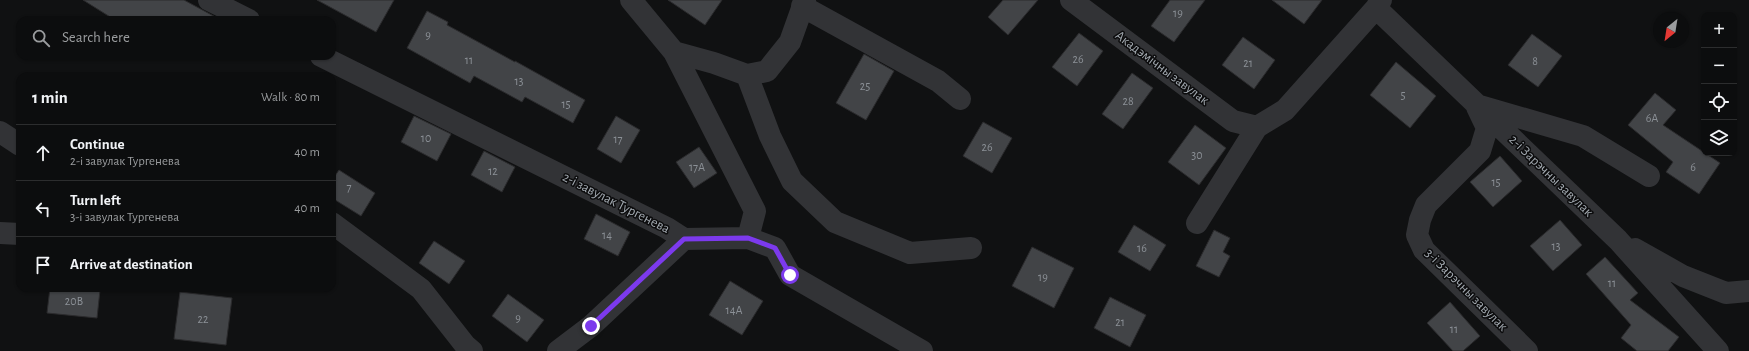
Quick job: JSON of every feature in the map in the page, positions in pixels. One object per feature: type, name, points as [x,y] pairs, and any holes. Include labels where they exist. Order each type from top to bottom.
[{"type":"street","points":[[209,0],[241,16]]},
{"type":"street","points":[[630,0],[674,52],[754,211],[748,238]]},
{"type":"street","name":"Акадэмічны завулак","points":[[1071,0],[1233,121],[1257,127]]},
{"type":"street","points":[[674,52],[714,63],[747,75],[767,71],[790,42],[804,3],[938,81],[960,99]]},
{"type":"street","points":[[1197,223],[1257,127],[1285,110],[1378,4]]},
{"type":"street","name":"2-і Зарэчны завулак","points":[[1378,4],[1477,106],[1618,240],[1718,351]]},
{"type":"street","name":"2-і завулак Тургенева","points":[[329,60],[667,228],[684,239],[748,238],[775,248],[790,275],[922,351]]},
{"type":"street","points":[[747,75],[770,136],[792,181],[835,222],[910,253],[971,248]]},
{"type":"street","points":[[1477,106],[1583,136],[1650,176]]},
{"type":"street","name":"3-і Зарэчны завулак","points":[[1477,106],[1487,128],[1480,151],[1426,206],[1420,220],[1417,235],[1424,250],[1528,351]]},
{"type":"street","points":[[0,132],[16,142]]},
{"type":"street","points":[[336,226],[421,289],[472,351]]},
{"type":"street","points":[[0,233],[16,234]]},
{"type":"street","points":[[558,351],[591,326],[684,239]]},
{"type":"street","points":[[1618,240],[1683,276],[1726,293],[1749,291]]},
{"type":"building","points":[[83,0],[184,0],[214,16],[109,16]]},
{"type":"building","points":[[317,0],[394,0],[376,32]]},
{"type":"building","points":[[668,0],[722,0],[705,25]]},
{"type":"building","points":[[1003,0],[1038,0],[1008,35],[988,17]]},
{"type":"building","points":[[1170,0],[1205,0],[1174,42],[1151,26]]},
{"type":"building","points":[[1272,0],[1322,0],[1304,24]]},
{"type":"building","points":[[427,11],[448,22],[447,25],[585,100],[573,123],[525,97],[522,102],[474,76],[470,83],[407,48]]},
{"type":"building","points":[[1079,33],[1103,51],[1077,86],[1052,67]]},
{"type":"building","points":[[1532,34],[1562,56],[1538,87],[1508,65]]},
{"type":"building","points":[[1243,37],[1275,60],[1254,89],[1222,65]]},
{"type":"building","points":[[864,54],[894,71],[866,120],[836,103]]},
{"type":"building","points":[[1396,62],[1436,96],[1410,128],[1370,95]]},
{"type":"building","points":[[1132,73],[1153,88],[1123,129],[1102,114]]},
{"type":"building","points":[[1655,93],[1676,110],[1663,125],[1701,150],[1701,156],[1710,156],[1720,163],[1699,194],[1666,172],[1673,162],[1628,125]]},
{"type":"building","points":[[414,116],[451,134],[437,161],[401,142]]},
{"type":"building","points":[[616,116],[640,130],[621,163],[597,149]]},
{"type":"building","points":[[983,122],[1012,138],[992,173],[963,156]]},
{"type":"building","points":[[1195,125],[1226,148],[1199,185],[1168,162]]},
{"type":"building","points":[[699,147],[717,173],[694,188],[676,162]]},
{"type":"building","points":[[484,151],[515,167],[502,192],[471,175]]},
{"type":"building","points":[[1500,156],[1522,181],[1493,207],[1470,182]]},
{"type":"building","points":[[339,170],[375,193],[361,216],[336,200],[336,174]]},
{"type":"building","points":[[596,214],[630,232],[618,256],[584,239]]},
{"type":"building","points":[[1560,220],[1582,245],[1553,271],[1530,246]]},
{"type":"building","points":[[1134,225],[1166,245],[1150,271],[1118,252]]},
{"type":"building","points":[[1214,230],[1230,238],[1223,252],[1230,256],[1219,277],[1196,266]]},
{"type":"building","points":[[434,241],[465,261],[449,284],[419,263]]},
{"type":"building","points":[[1032,247],[1074,268],[1054,308],[1012,286]]},
{"type":"building","points":[[1605,257],[1638,293],[1630,300],[1679,337],[1668,351],[1637,351],[1621,338],[1631,325],[1586,274]]},
{"type":"building","points":[[730,281],[763,301],[742,335],[709,315]]},
{"type":"building","points":[[50,292],[100,292],[97,318],[47,313]]},
{"type":"building","points":[[180,292],[232,298],[226,345],[174,339]]},
{"type":"building","points":[[508,294],[544,320],[527,342],[492,316]]},
{"type":"building","points":[[1110,297],[1146,315],[1130,347],[1094,328]]},
{"type":"building","points":[[1450,302],[1480,336],[1463,351],[1453,351],[1427,323]]},
{"type":"route","points":[[591,326],[684,239],[748,238],[775,248],[790,275]]}]
